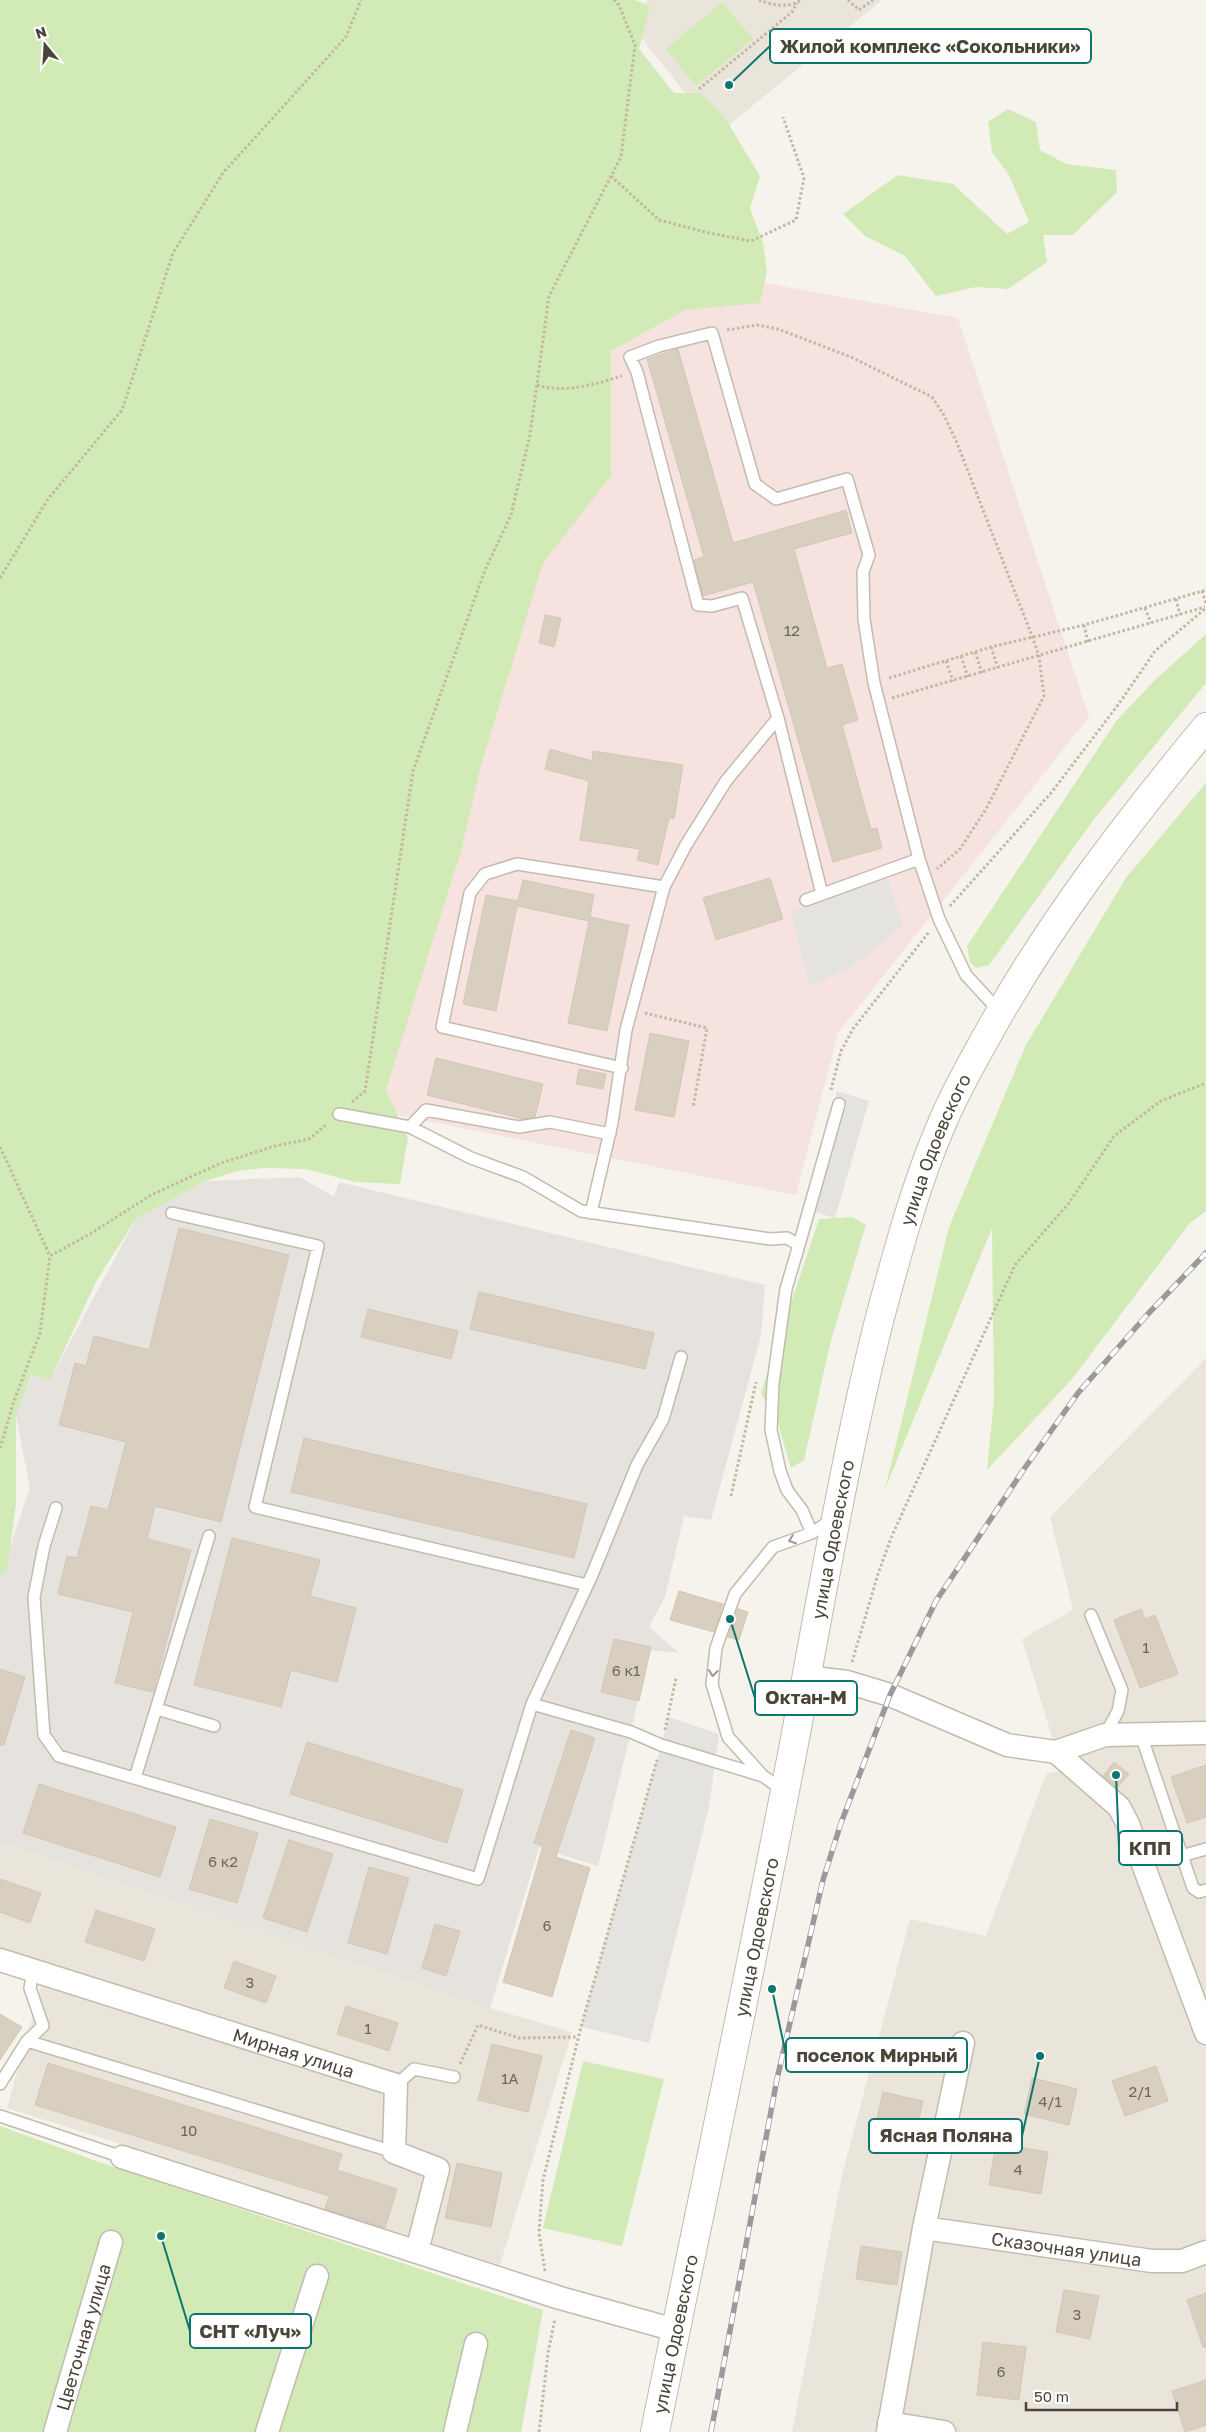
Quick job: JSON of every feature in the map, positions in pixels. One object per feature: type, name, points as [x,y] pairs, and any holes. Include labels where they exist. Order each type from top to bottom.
[{"type":"street","name":"улица Одоевского","points":[[655,2432],[744,2006],[785,1792],[834,1518],[868,1366],[894,1264],[920,1182],[943,1120],[1022,973],[1081,885],[1147,798],[1206,727]]},
{"type":"street","points":[[806,1677],[847,1682],[890,1695],[1008,1745],[1056,1752],[1105,1735],[1206,1733]]},
{"type":"street","points":[[1056,1752],[1119,1807],[1124,1815],[1205,2028]]},
{"type":"street","name":"Мирная улица","points":[[0,1960],[396,2086]]},
{"type":"street","points":[[944,2432],[888,2428],[924,2228],[963,2043]]},
{"type":"street","points":[[396,2086],[394,2152],[438,2169],[416,2251]]},
{"type":"street","points":[[122,2157],[555,2297],[675,2330]]},
{"type":"street","name":"Сказочная улица","points":[[924,2228],[1152,2261],[1182,2261],[1206,2252]]},
{"type":"street","name":"Цветочная улица","points":[[55,2432],[110,2242]]},
{"type":"street","points":[[267,2432],[317,2276]]},
{"type":"street","points":[[455,2432],[476,2344]]},
{"type":"lane","points":[[822,894],[778,718],[742,598],[712,606],[698,604],[637,372],[630,357],[659,346],[712,333],[754,484],[776,500],[847,480],[869,555],[864,572],[864,619],[877,702],[919,858],[939,919],[966,974],[1000,1012]]},
{"type":"lane","points":[[591,1213],[610,1134],[622,1068],[626,1030],[664,887],[686,845],[726,781],[778,718]]},
{"type":"lane","points":[[806,900],[919,858]]},
{"type":"lane","points":[[622,1068],[442,1027],[470,893],[485,874],[518,864],[664,887]]},
{"type":"lane","points":[[812,1533],[802,1510],[787,1490],[780,1471],[771,1430],[773,1383],[786,1289],[839,1104]]},
{"type":"lane","points":[[410,1127],[426,1110],[519,1127],[550,1122],[610,1134]]},
{"type":"lane","points":[[339,1114],[410,1127],[471,1158],[522,1177],[581,1211],[770,1239],[787,1238],[799,1245]]},
{"type":"lane","points":[[172,1213],[318,1246],[255,1507],[587,1586]]},
{"type":"lane","points":[[56,1508],[44,1546],[34,1597],[44,1735],[59,1756],[478,1879],[532,1704],[587,1586],[637,1465],[663,1418],[681,1357]]},
{"type":"lane","points":[[785,1792],[763,1776],[728,1736],[712,1684],[716,1648],[735,1594],[773,1547],[812,1533],[834,1518]]},
{"type":"lane","points":[[135,1778],[209,1536]]},
{"type":"lane","points":[[1091,1615],[1122,1690],[1118,1711],[1105,1735]]},
{"type":"lane","points":[[532,1704],[631,1732],[661,1745],[763,1776]]},
{"type":"lane","points":[[157,1709],[214,1726]]},
{"type":"lane","points":[[1140,1735],[1193,1888],[1199,1892],[1206,1890]]},
{"type":"lane","points":[[1181,1856],[1206,1849]]},
{"type":"lane","points":[[0,2084],[27,2041],[43,2026],[30,1988],[33,1972]]},
{"type":"lane","points":[[27,2041],[394,2152]]},
{"type":"lane","points":[[396,2086],[414,2068],[454,2077]]},
{"type":"lane","points":[[0,2116],[122,2157]]},
{"type":"path","points":[[0,578],[48,499],[122,410],[173,252],[211,190],[223,173],[346,37],[361,0]]},
{"type":"path","points":[[50,1256],[90,1234],[151,1195],[221,1164],[275,1146],[309,1139],[365,1091],[413,771],[485,570],[511,515],[530,435],[549,296],[621,157],[635,45],[619,5],[614,0]]},
{"type":"path","points":[[759,0],[772,5],[799,1]]},
{"type":"path","points":[[848,0],[859,10],[873,0]]},
{"type":"path","points":[[699,89],[792,12],[799,1]]},
{"type":"path","points":[[611,176],[659,220],[708,233],[751,241],[796,220],[804,178],[783,117]]},
{"type":"path","points":[[712,333],[757,325],[778,329],[851,356],[932,397],[944,415],[956,443],[1040,656],[1044,696],[986,809],[960,848],[927,879]]},
{"type":"path","points":[[537,385],[550,389],[588,386],[637,372]]},
{"type":"path","points":[[874,683],[991,647],[1084,625],[1204,590],[1206,603]]},
{"type":"path","points":[[1176,599],[1180,615]]},
{"type":"path","points":[[1145,608],[1151,624]]},
{"type":"path","points":[[877,702],[1206,608]]},
{"type":"path","points":[[829,1097],[841,1051],[853,1030],[939,919],[1051,793],[1118,705],[1155,651],[1206,608]]},
{"type":"path","points":[[1084,625],[1088,642]]},
{"type":"path","points":[[991,647],[998,668]]},
{"type":"path","points":[[974,652],[982,673]]},
{"type":"path","points":[[961,656],[968,677]]},
{"type":"path","points":[[946,660],[953,681]]},
{"type":"path","points":[[632,1010],[706,1028],[693,1108]]},
{"type":"path","points":[[847,1682],[878,1574],[891,1538],[1015,1265],[1069,1203],[1114,1136],[1161,1102],[1206,1083]]},
{"type":"path","points":[[0,1147],[50,1256],[40,1333],[14,1401],[0,1448]]},
{"type":"path","points":[[731,1496],[758,1372]]},
{"type":"path","points":[[540,2432],[555,2297],[539,2233],[543,2180],[578,2037],[669,1716],[676,1678]]},
{"type":"path","points":[[454,2077],[478,2026],[519,2038],[578,2037]]},
{"type":"shaded area","points":[[647,0],[882,0],[718,134],[639,35]]},
{"type":"shaded area","points":[[715,274],[958,318],[1089,717],[838,1033],[796,1195],[377,1111],[590,311]]},
{"type":"shaded area","points":[[888,879],[903,926],[852,967],[810,986],[790,911]]},
{"type":"shaded area","points":[[837,1091],[869,1101],[835,1218],[804,1209]]},
{"type":"shaded area","points":[[300,1177],[334,1197],[339,1182],[765,1285],[761,1335],[711,1520],[684,1516],[665,1597],[649,1627],[679,1653],[649,1650],[598,1866],[539,1848],[490,2008],[0,1841],[0,1576],[30,1488],[16,1416],[32,1374],[50,1379],[136,1219],[205,1181]]},
{"type":"shaded area","points":[[1206,1358],[1206,2432],[792,2432],[842,2175],[910,1919],[986,1936],[1046,1774],[1062,1770],[1022,1639],[1073,1610],[1050,1517]]},
{"type":"shaded area","points":[[669,1717],[719,1734],[709,1807],[649,2043],[581,2027]]},
{"type":"shaded area","points":[[0,1841],[490,2008],[572,2032],[500,2265],[7,2108],[46,1968],[0,1951]]},
{"type":"green space","points":[[0,0],[635,0],[650,6],[639,49],[674,93],[700,93],[725,118],[760,176],[750,208],[763,243],[767,271],[760,303],[685,310],[611,351],[611,476],[543,563],[480,769],[461,851],[386,1090],[408,1138],[400,1184],[355,1182],[306,1169],[264,1168],[238,1171],[205,1181],[136,1219],[97,1280],[50,1380],[31,1375],[16,1416],[16,1504],[7,1569],[0,1576]]},
{"type":"green space","points":[[722,2],[753,39],[696,86],[666,49]]},
{"type":"green space","points":[[1008,109],[1036,122],[1040,150],[1066,164],[1116,170],[1117,192],[1073,235],[1043,235],[1047,262],[1008,289],[976,287],[936,296],[905,256],[865,236],[843,214],[898,175],[953,184],[1007,234],[1029,222],[1009,175],[992,152],[988,122]]},
{"type":"green space","points":[[1206,634],[1206,683],[1095,818],[989,965],[976,968],[970,962],[967,946],[1117,720],[1156,679]]},
{"type":"green space","points":[[1206,783],[1206,1211],[1189,1224],[1072,1379],[987,1470],[994,1399],[992,1228],[885,1489],[949,1227],[1025,1047],[1125,879]]},
{"type":"green space","points":[[852,1217],[866,1225],[831,1340],[804,1460],[791,1468],[778,1424],[761,1393],[819,1219]]},
{"type":"green space","points":[[583,2061],[664,2079],[622,2246],[543,2228]]},
{"type":"green space","points":[[0,2126],[99,2162],[543,2310],[521,2432],[0,2432]]},
{"type":"building","points":[[678,349],[733,543],[846,510],[852,533],[794,549],[827,668],[842,664],[858,720],[842,725],[871,829],[877,828],[882,848],[833,862],[753,582],[703,596],[694,560],[704,557],[647,359]]},
{"type":"building","points":[[545,615],[561,618],[554,647],[539,643]]},
{"type":"building","points":[[550,749],[592,761],[593,751],[683,765],[674,819],[669,818],[658,865],[637,860],[640,849],[580,840],[589,781],[545,769]]},
{"type":"building","points":[[770,878],[783,919],[716,940],[703,898]]},
{"type":"building","points":[[523,880],[594,895],[590,917],[629,925],[607,1031],[568,1023],[589,921],[517,906],[496,1011],[463,1004],[486,895],[518,901]]},
{"type":"building","points":[[650,1033],[689,1041],[674,1117],[635,1110]]},
{"type":"building","points":[[436,1058],[543,1084],[535,1117],[523,1119],[427,1095]]},
{"type":"building","points":[[579,1069],[606,1074],[603,1089],[576,1084]]},
{"type":"building","points":[[179,1228],[289,1255],[221,1522],[155,1506],[147,1539],[191,1550],[153,1692],[115,1683],[133,1612],[58,1594],[67,1556],[77,1558],[91,1506],[108,1510],[126,1442],[59,1425],[75,1363],[86,1366],[94,1336],[149,1350]]},
{"type":"building","points":[[479,1292],[654,1333],[645,1369],[470,1329]]},
{"type":"building","points":[[368,1309],[458,1331],[451,1359],[361,1337]]},
{"type":"building","points":[[304,1438],[587,1504],[574,1558],[291,1492]]},
{"type":"building","points":[[232,1538],[320,1560],[310,1596],[356,1608],[337,1682],[291,1670],[281,1707],[194,1685]]},
{"type":"building","points":[[679,1591],[723,1604],[714,1632],[670,1620]]},
{"type":"building","points":[[738,1609],[748,1612],[739,1640],[728,1637]]},
{"type":"building","points":[[1141,1609],[1145,1619],[1155,1615],[1178,1674],[1140,1688],[1114,1620]]},
{"type":"building","points":[[614,1639],[651,1647],[639,1701],[601,1692]]},
{"type":"building","points":[[0,1669],[25,1677],[4,1745],[0,1745]]},
{"type":"building","points":[[571,1730],[595,1738],[556,1857],[590,1868],[552,1997],[503,1982],[543,1846],[534,1843]]},
{"type":"building","points":[[307,1742],[463,1790],[447,1843],[290,1794]]},
{"type":"building","points":[[1114,1762],[1129,1774],[1117,1788],[1103,1776]]},
{"type":"building","points":[[1206,1765],[1206,1817],[1187,1823],[1171,1777]]},
{"type":"building","points":[[39,1784],[176,1827],[160,1877],[23,1833]]},
{"type":"building","points":[[210,1819],[258,1833],[237,1903],[189,1889]]},
{"type":"building","points":[[289,1840],[333,1854],[307,1932],[263,1918]]},
{"type":"building","points":[[369,1867],[409,1878],[387,1954],[348,1943]]},
{"type":"building","points":[[0,1879],[41,1893],[30,1923],[0,1912]]},
{"type":"building","points":[[96,1910],[155,1929],[144,1961],[85,1942]]},
{"type":"building","points":[[435,1924],[460,1931],[446,1976],[422,1968]]},
{"type":"building","points":[[234,1961],[276,1976],[266,2003],[224,1988]]},
{"type":"building","points":[[346,2006],[398,2023],[389,2051],[337,2034]]},
{"type":"building","points":[[0,2014],[22,2027],[0,2060]]},
{"type":"building","points":[[492,2044],[542,2056],[528,2112],[478,2100]]},
{"type":"building","points":[[48,2063],[342,2154],[337,2170],[397,2189],[385,2228],[325,2209],[329,2196],[35,2105]]},
{"type":"building","points":[[1156,2066],[1168,2101],[1125,2116],[1112,2081]]},
{"type":"building","points":[[1032,2078],[1077,2089],[1069,2125],[1024,2114]]},
{"type":"building","points":[[883,2092],[923,2101],[912,2151],[872,2142]]},
{"type":"building","points":[[996,2143],[1048,2152],[1041,2194],[989,2185]]},
{"type":"building","points":[[457,2163],[502,2173],[491,2227],[445,2218]]},
{"type":"building","points":[[861,2246],[902,2252],[897,2285],[856,2279]]},
{"type":"building","points":[[1064,2290],[1099,2296],[1090,2339],[1056,2332]]},
{"type":"building","points":[[1206,2293],[1206,2347],[1203,2347],[1187,2300]]},
{"type":"building","points":[[983,2342],[1026,2347],[1019,2400],[977,2395]]},
{"type":"building","points":[[1206,2380],[1206,2425],[1185,2432],[1172,2391]]},
{"type":"railway","points":[[711,2432],[777,2079],[823,1880],[841,1823],[890,1695],[936,1601],[1024,1469],[1078,1393],[1147,1315],[1206,1253]]},
{"type":"place","name":"Жилой комплекс «Сокольники»","points":[[729,85]]},
{"type":"place","name":"Октан-М","points":[[730,1619]]},
{"type":"place","name":"КПП","points":[[1116,1775]]},
{"type":"place","name":"поселок Мирный","points":[[772,1989]]},
{"type":"place","name":"Ясная Поляна","points":[[1040,2056]]},
{"type":"place","name":"СНТ «Луч»","points":[[161,2236]]}]
